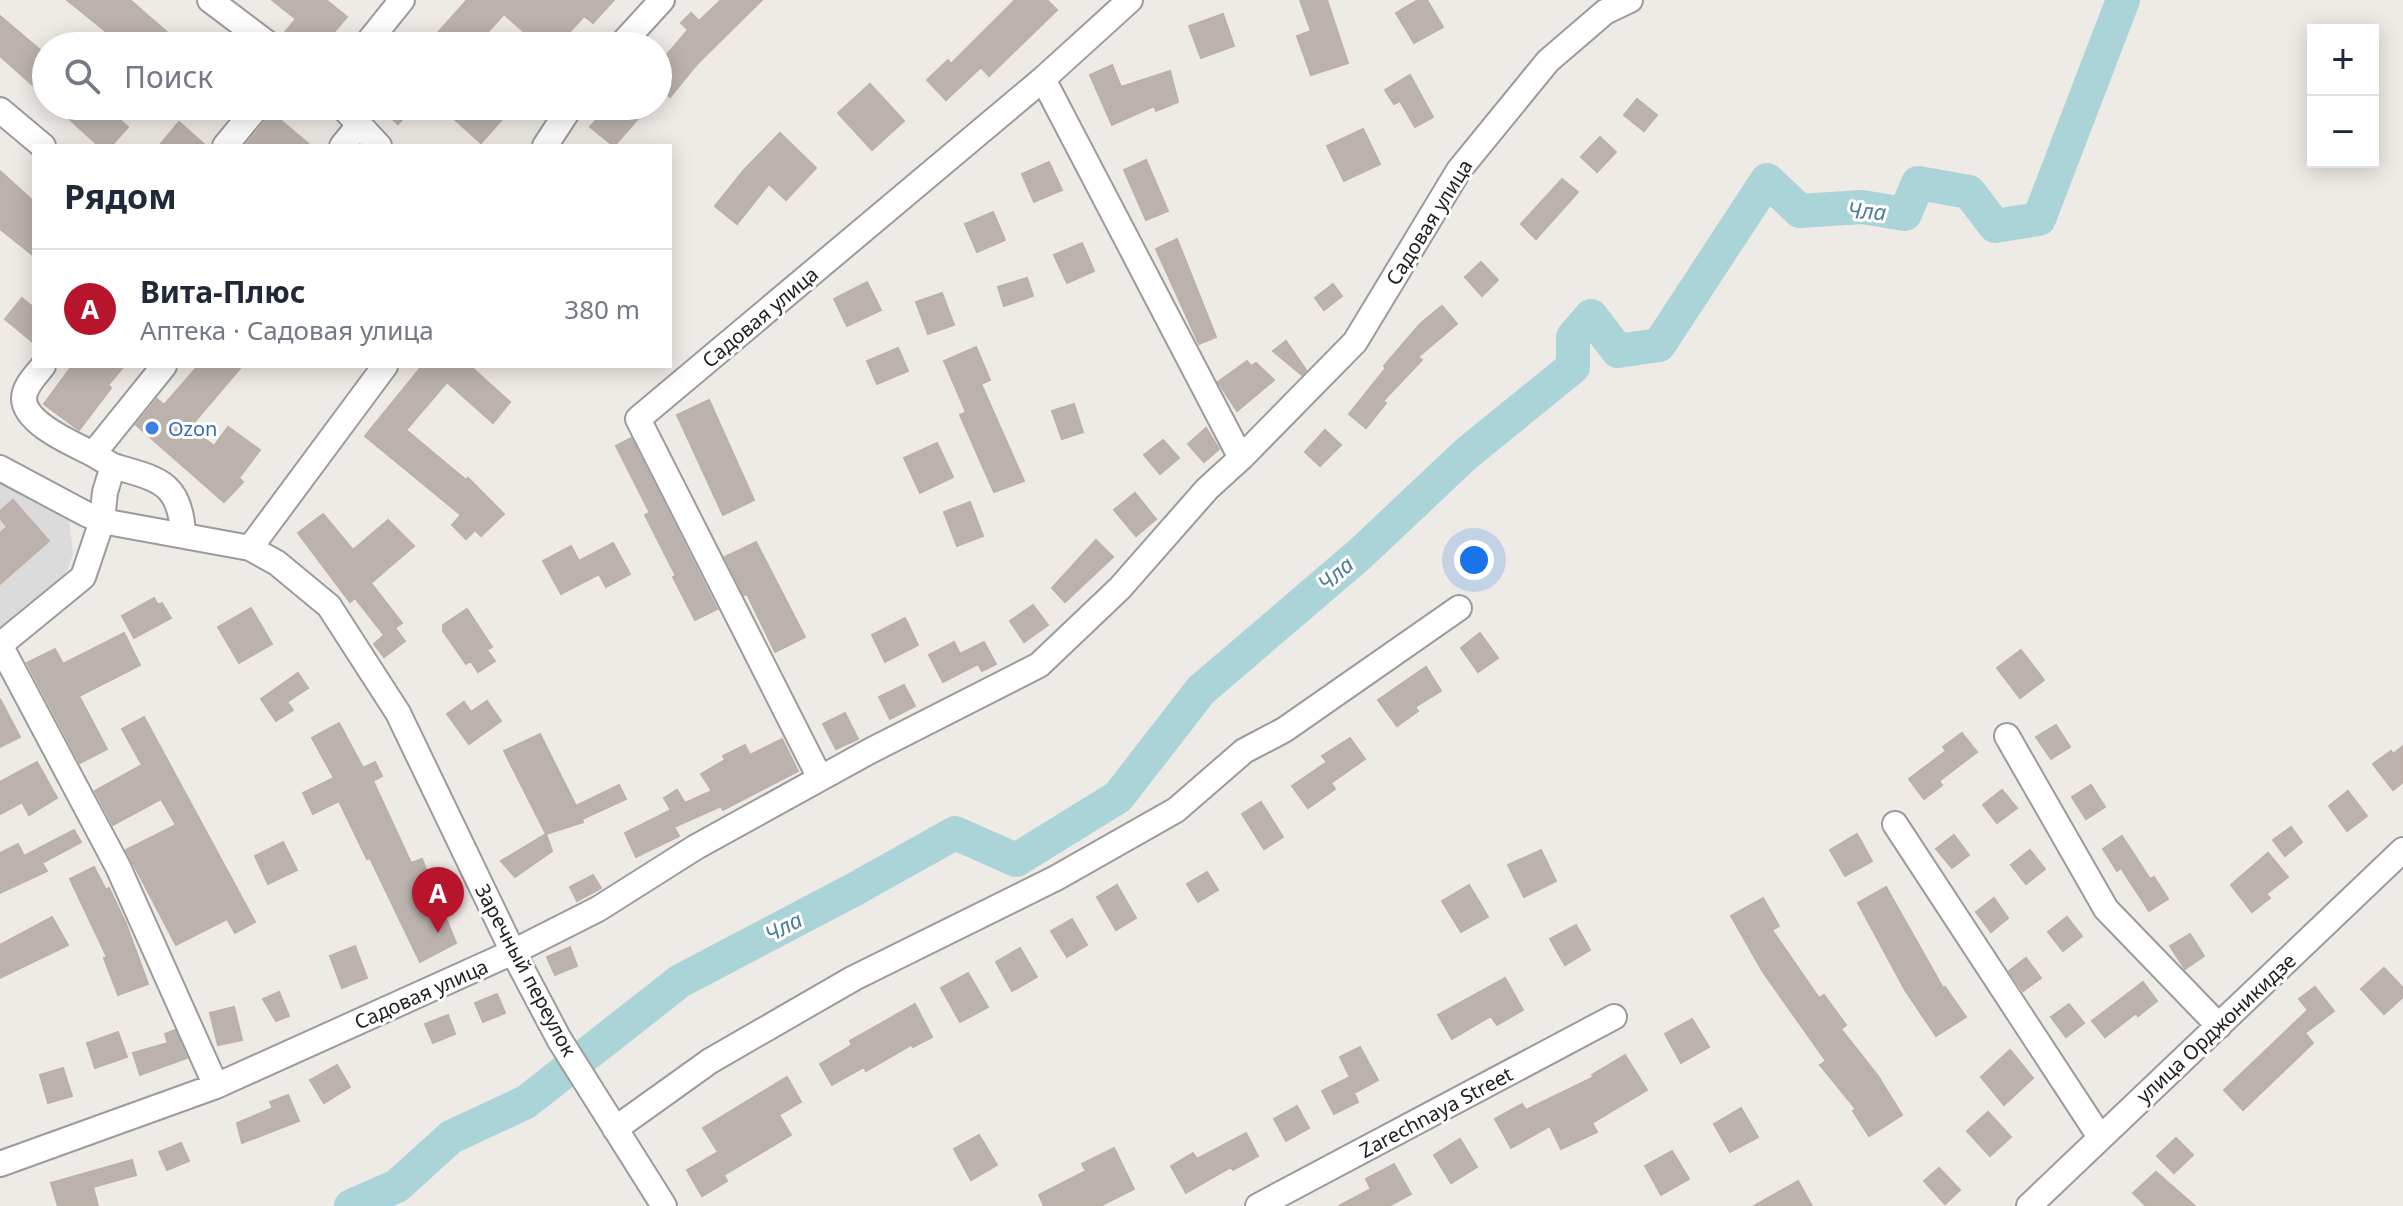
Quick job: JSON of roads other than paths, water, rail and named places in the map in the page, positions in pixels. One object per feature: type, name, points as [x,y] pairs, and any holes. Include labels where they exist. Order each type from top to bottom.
[{"type":"street","points":[[210,0],[252,32]]},
{"type":"street","points":[[376,32],[402,0]]},
{"type":"street","points":[[633,32],[662,0]]},
{"type":"street","name":"Садовая улица","points":[[820,778],[638,419],[1043,79],[1130,0]]},
{"type":"street","name":"Садовая улица","points":[[0,1164],[216,1086],[513,952],[598,909],[696,847],[820,778],[1039,665],[1120,588],[1207,489],[1355,342],[1459,170],[1548,61],[1605,12],[1630,0]]},
{"type":"street","points":[[1043,79],[1241,458]]},
{"type":"street","points":[[0,110],[41,144]]},
{"type":"street","points":[[227,144],[246,120]]},
{"type":"street","points":[[356,120],[377,144]]},
{"type":"street","points":[[546,144],[562,120]]},
{"type":"street","points":[[344,144],[360,124]]},
{"type":"street","points":[[41,368],[28,384],[24,397],[27,410],[46,429],[103,460],[156,478],[170,488],[182,512],[183,535]]},
{"type":"street","points":[[163,368],[103,460],[105,492],[102,521],[83,577],[0,645],[118,867],[216,1086]]},
{"type":"street","points":[[0,468],[102,521],[250,548],[384,368]]},
{"type":"street","name":"Заречный переулок","points":[[250,548],[277,563],[329,606],[398,713],[513,952],[559,1039],[664,1206]]},
{"type":"street","points":[[615,1129],[710,1061],[854,978],[1056,878],[1176,810],[1244,751],[1284,730],[1459,608]]},
{"type":"street","points":[[2007,736],[2106,909],[2219,1026]]},
{"type":"street","points":[[1895,824],[2100,1137]]},
{"type":"street","name":"улица Орджоникидзе","points":[[2029,1206],[2403,850]]},
{"type":"street","name":"Zarechnaya Street","points":[[1258,1206],[1614,1017]]},
{"type":"waterway","name":"Чла","points":[[351,1206],[397,1186],[451,1137],[526,1102],[680,981],[955,833],[1016,860],[1118,797],[1201,690],[1360,554],[1466,454],[1573,367],[1573,337],[1591,316],[1618,351],[1659,345],[1767,180],[1800,211],[1862,207],[1905,214],[1918,183],[1969,192],[1995,226],[2039,219],[2123,0]]},
{"type":"place","name":"Ozon","points":[[152,428]]},
{"type":"place","name":"Вита-Плюс","points":[[438,933]]}]
